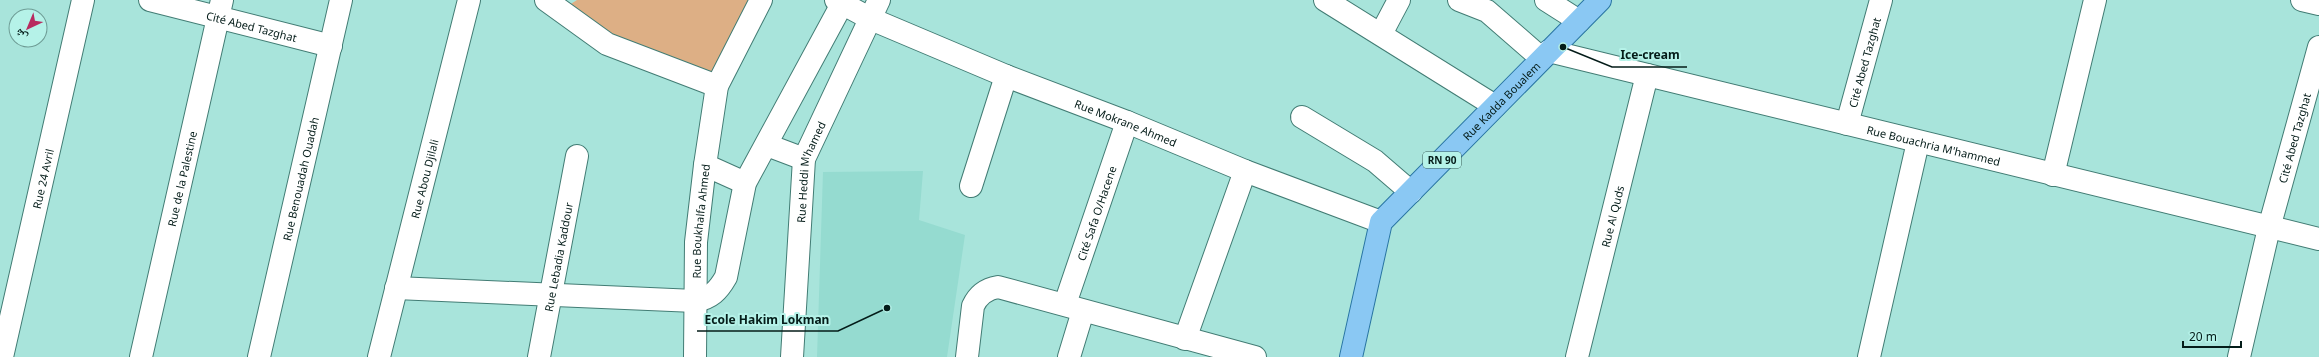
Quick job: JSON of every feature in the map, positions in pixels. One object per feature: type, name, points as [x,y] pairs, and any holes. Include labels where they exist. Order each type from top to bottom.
[{"type":"main road","name":"Rue Kadda Boualem","points":[[1381,222],[1600,0]]},
{"type":"main road","points":[[1351,357],[1381,222]]},
{"type":"street","name":"Rue 24 Avril","points":[[2,357],[83,0]]},
{"type":"street","name":"Cité Abed Tazghat","points":[[150,0],[220,8],[331,46]]},
{"type":"street","name":"Rue Benouadah Ouadah","points":[[259,357],[341,0]]},
{"type":"street","name":"Rue Abou Djilali","points":[[380,357],[469,0]]},
{"type":"street","points":[[546,0],[607,44],[717,86]]},
{"type":"street","name":"Rue Boukhalfa Ahmed","points":[[695,357],[696,242],[705,165],[717,86],[761,0]]},
{"type":"street","points":[[1325,0],[1495,106]]},
{"type":"street","points":[[1381,34],[1399,0]]},
{"type":"street","points":[[1459,0],[1487,11],[1545,55]]},
{"type":"street","points":[[1546,0],[1579,21]]},
{"type":"street","name":"Cité Abed Tazghat","points":[[1847,124],[1881,0]]},
{"type":"street","points":[[2053,175],[2095,0]]},
{"type":"street","points":[[2302,0],[2319,4]]},
{"type":"street","points":[[396,288],[695,301],[708,298],[719,290],[726,277],[745,183],[767,145],[839,2]]},
{"type":"street","name":"Rue Mokrane Ahmed","points":[[839,2],[875,9],[1006,76],[1127,122],[1245,171],[1381,222]]},
{"type":"street","name":"Rue de la Palestine","points":[[141,357],[220,8]]},
{"type":"street","name":"Rue Heddi M'hamed","points":[[792,357],[804,159],[875,9]]},
{"type":"street","name":"Cité Abed Tazghat","points":[[2239,357],[2270,228],[2319,47]]},
{"type":"street","name":"Rue Bouachria M'hammed","points":[[1545,55],[1647,75],[2319,239]]},
{"type":"street","name":"Rue Al Quds","points":[[1577,357],[1647,75]]},
{"type":"street","points":[[971,186],[1006,76]]},
{"type":"street","points":[[1302,117],[1375,161],[1411,192]]},
{"type":"street","name":"Cité Safa O/Hacene","points":[[1070,357],[1074,307],[1127,122]]},
{"type":"street","points":[[1869,357],[1918,142]]},
{"type":"street","points":[[767,145],[804,159]]},
{"type":"street","name":"Rue Lebadia Kaddour","points":[[539,357],[577,156]]},
{"type":"street","points":[[705,165],[745,183]]},
{"type":"street","points":[[1185,339],[1245,171]]},
{"type":"street","points":[[967,357],[973,306],[983,292],[998,287],[1255,357]]},
{"type":"shaded area","points":[[577,0],[751,0],[713,80],[608,37],[566,7]]},
{"type":"shaded area","points":[[923,171],[919,220],[965,235],[947,357],[817,357],[823,172]]},
{"type":"place","name":"Ice-cream","points":[[1563,47]]},
{"type":"place","name":"Ecole Hakim Lokman","points":[[887,308]]}]
